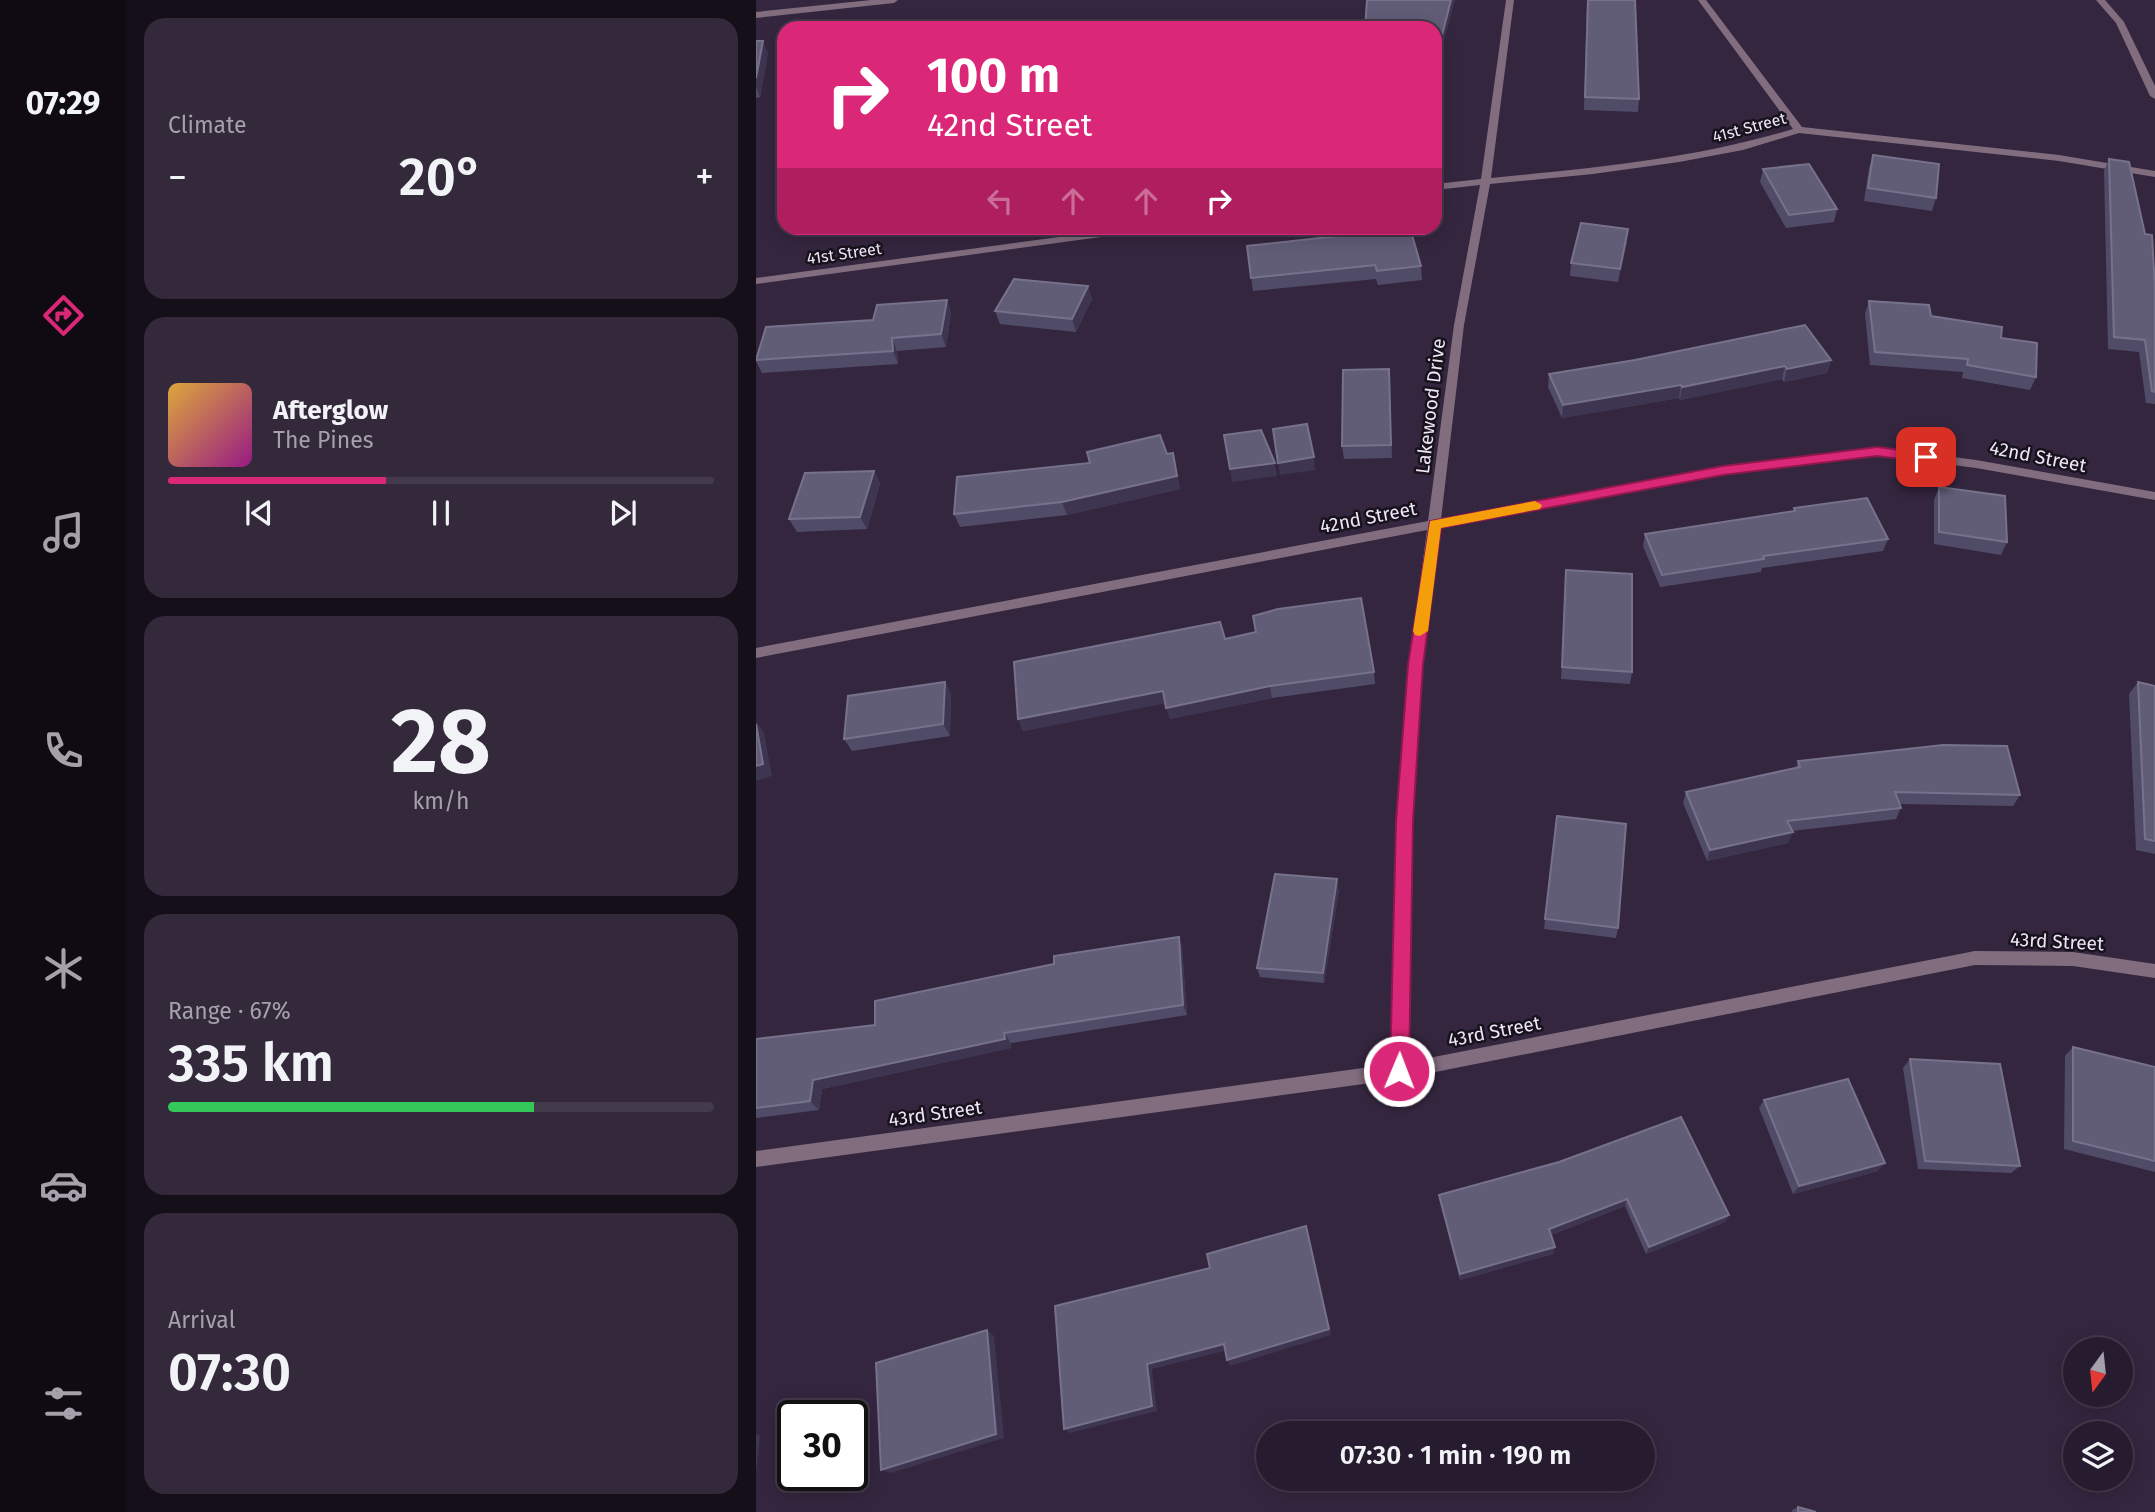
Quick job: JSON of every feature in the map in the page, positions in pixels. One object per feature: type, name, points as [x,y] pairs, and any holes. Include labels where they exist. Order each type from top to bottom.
[{"type":"street","points":[[756,15],[894,0]]},
{"type":"street","name":"Lakewood Drive","points":[[1399,1071],[1404,821],[1416,665],[1459,325],[1486,180],[1510,0]]},
{"type":"street","points":[[1702,0],[1799,130]]},
{"type":"street","points":[[2099,0],[2120,22],[2155,96]]},
{"type":"street","name":"41st Street","points":[[1442,186],[1593,171],[1679,159],[1743,147],[1799,130],[2059,158],[2155,174]]},
{"type":"street","name":"41st Street","points":[[756,281],[1094,235]]},
{"type":"street","name":"42nd Street","points":[[756,653],[1723,470],[1877,451],[1976,464],[2155,496]]},
{"type":"street","name":"43rd Street","points":[[756,1159],[1399,1071],[1975,958],[2073,959],[2155,971]]},
{"type":"building","points":[[1367,0],[1451,0],[1442,35],[1442,21],[1366,21]]},
{"type":"building","points":[[1588,0],[1635,0],[1639,99],[1585,97]]},
{"type":"building","points":[[756,41],[763,41],[756,78]]},
{"type":"building","points":[[1873,155],[1939,164],[1936,198],[1868,188]]},
{"type":"building","points":[[2109,159],[2129,162],[2145,234],[2152,235],[2155,392],[2152,391],[2145,340],[2114,337]]},
{"type":"building","points":[[1809,164],[1837,209],[1789,215],[1763,169]]},
{"type":"building","points":[[1581,223],[1628,229],[1620,269],[1571,263]]},
{"type":"building","points":[[1347,235],[1412,235],[1421,266],[1377,271],[1375,265],[1251,278],[1247,246]]},
{"type":"building","points":[[1014,279],[1088,286],[1072,319],[995,311]]},
{"type":"building","points":[[947,300],[941,334],[892,338],[893,351],[756,360],[766,327],[873,320],[877,305]]},
{"type":"building","points":[[1869,301],[1929,305],[1931,316],[2002,327],[2001,338],[2037,343],[2036,377],[1967,365],[1968,359],[1875,352]]},
{"type":"building","points":[[1805,325],[1831,360],[1563,405],[1549,374],[1635,360]]},
{"type":"building","points":[[1389,369],[1391,445],[1342,446],[1343,370]]},
{"type":"building","points":[[1307,424],[1314,457],[1278,463],[1273,429]]},
{"type":"building","points":[[1261,430],[1275,463],[1230,469],[1224,435]]},
{"type":"building","points":[[1160,435],[1167,454],[1173,453],[1177,476],[1062,502],[954,514],[957,477],[1090,463],[1087,452]]},
{"type":"building","points":[[874,471],[860,517],[789,519],[805,473]]},
{"type":"building","points":[[1939,487],[2005,496],[2007,542],[1939,532]]},
{"type":"building","points":[[1867,498],[1888,539],[1763,556],[1764,559],[1662,575],[1645,534],[1795,511],[1794,508]]},
{"type":"building","points":[[1566,570],[1632,574],[1632,672],[1562,667]]},
{"type":"building","points":[[1361,598],[1374,672],[1270,686],[1166,708],[1163,691],[1018,719],[1014,662],[1220,622],[1225,639],[1256,632],[1253,616],[1278,609]]},
{"type":"building","points":[[945,682],[943,724],[844,739],[848,696]]},
{"type":"building","points":[[2138,682],[2155,686],[2155,841],[2145,839]]},
{"type":"building","points":[[756,724],[763,764],[756,766]]},
{"type":"building","points":[[1943,745],[2007,746],[2020,795],[1895,792],[1901,808],[1787,821],[1793,832],[1710,850],[1686,792],[1800,767],[1798,761]]},
{"type":"building","points":[[1557,816],[1626,824],[1618,928],[1545,919]]},
{"type":"building","points":[[1275,874],[1337,879],[1323,973],[1257,968]]},
{"type":"building","points":[[1179,937],[1183,1005],[1004,1033],[1005,1039],[813,1080],[810,1101],[756,1108],[756,1039],[875,1025],[875,1001],[1054,964],[1054,956]]},
{"type":"building","points":[[2073,1047],[2155,1067],[2155,1161],[2073,1141]]},
{"type":"building","points":[[1910,1059],[2000,1064],[2020,1166],[1925,1161]]},
{"type":"building","points":[[1848,1079],[1885,1163],[1799,1186],[1764,1100]]},
{"type":"building","points":[[1681,1117],[1729,1215],[1649,1247],[1627,1199],[1549,1229],[1555,1247],[1460,1274],[1439,1195],[1559,1162]]},
{"type":"building","points":[[1306,1226],[1329,1329],[1227,1360],[1224,1344],[1147,1364],[1152,1406],[1064,1429],[1055,1306],[1210,1268],[1207,1254]]},
{"type":"building","points":[[987,1330],[996,1434],[881,1470],[876,1363]]},
{"type":"building","points":[[1798,1507],[1816,1512],[1798,1512]]},
{"type":"slow traffic","points":[[1420,631],[1435,524],[1535,505]]},
{"type":"route","points":[[1399,1071],[1404,821],[1416,665],[1435,524],[1723,470],[1877,451],[1926,457]]}]
